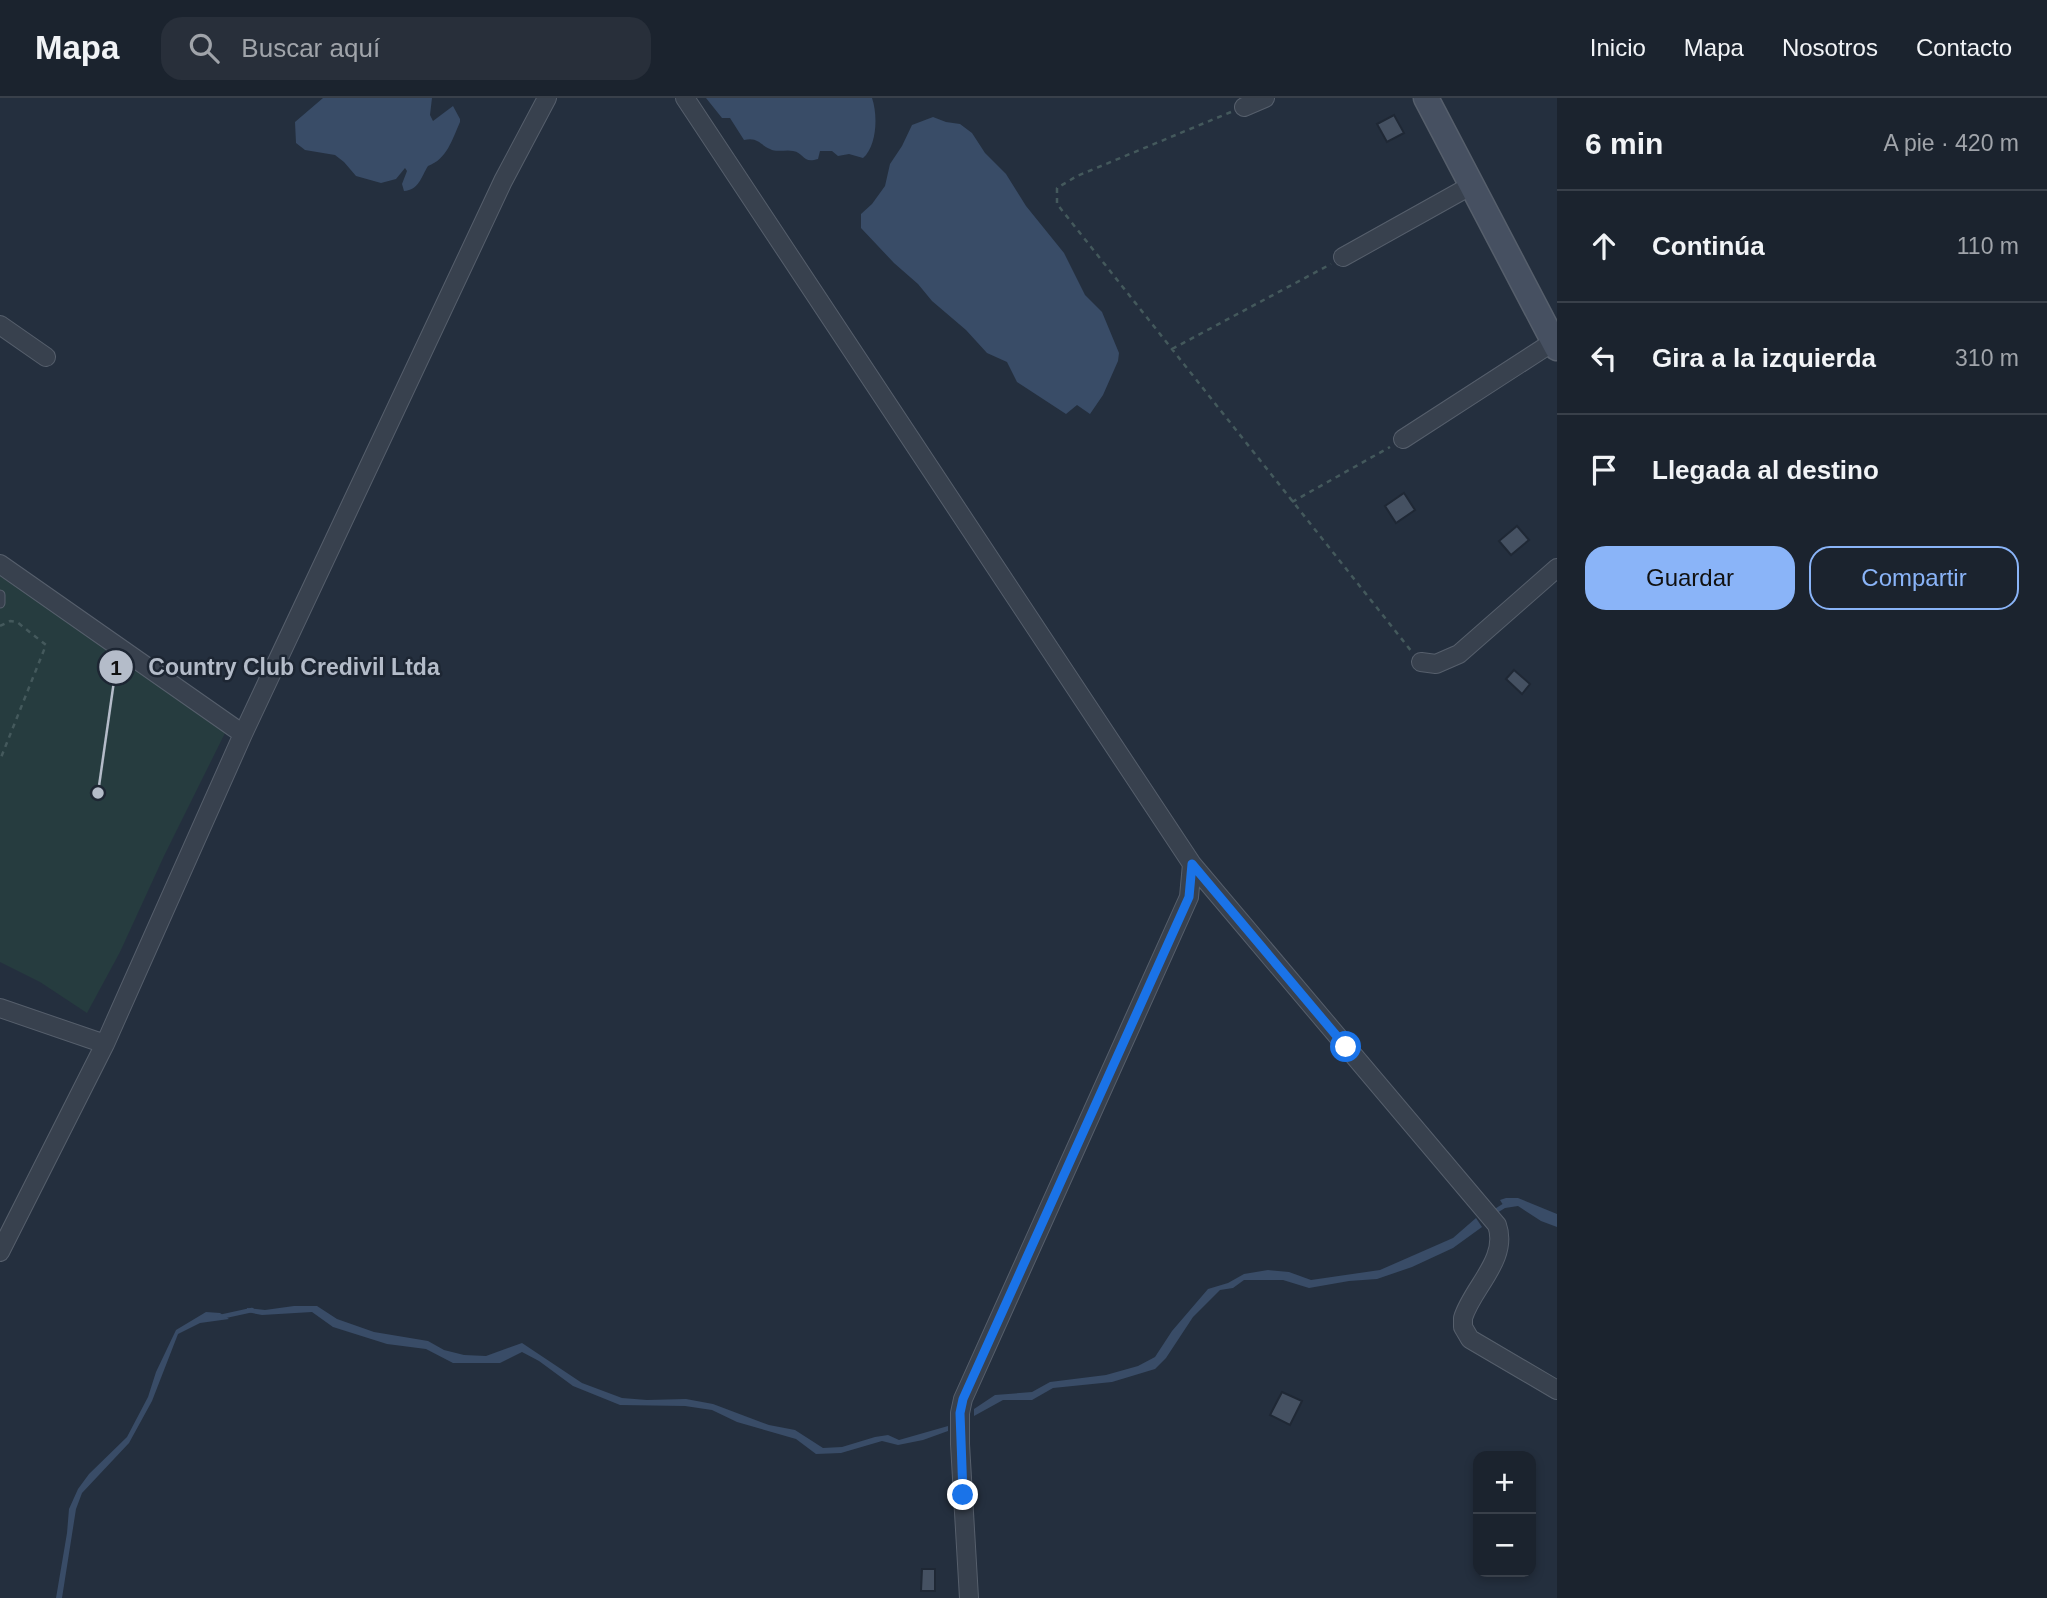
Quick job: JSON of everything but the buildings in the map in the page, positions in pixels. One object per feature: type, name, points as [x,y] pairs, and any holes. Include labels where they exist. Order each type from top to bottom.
[{"type":"main road","points":[[1426,98],[1555,345]]},
{"type":"street","points":[[0,1252],[105,1044],[243,734],[503,181],[547,98]]},
{"type":"street","points":[[685,98],[1192,864],[1488,1215],[1500,1233],[1494,1263],[1465,1310],[1463,1327],[1470,1339],[1557,1390]]},
{"type":"street","points":[[1244,107],[1265,98]]},
{"type":"street","points":[[1343,257],[1472,185]]},
{"type":"street","points":[[0,325],[46,357]]},
{"type":"street","points":[[1403,439],[1555,345]]},
{"type":"street","points":[[0,564],[243,734]]},
{"type":"street","points":[[1421,662],[1436,664],[1458,654],[1557,568]]},
{"type":"street","points":[[969,1598],[960,1420],[963,1399],[1189,897],[1192,864]]},
{"type":"street","points":[[0,1008],[105,1044]]},
{"type":"lane","points":[[0,594],[0,603]]},
{"type":"path","points":[[1244,107],[1077,176],[1057,188],[1057,204],[1421,662]]},
{"type":"path","points":[[1172,349],[1343,257]]},
{"type":"path","points":[[1292,502],[1403,439]]},
{"type":"path","points":[[0,626],[10,621],[17,622],[46,645],[0,760]]},
{"type":"green space","points":[[0,576],[165,686],[226,731],[120,952],[87,1013],[40,982],[0,962]]},
{"type":"water","points":[[323,98],[432,98],[430,115],[433,121],[453,106],[460,122],[440,159],[428,166],[416,186],[404,191],[402,184],[407,171],[405,168],[396,179],[381,183],[356,176],[335,155],[305,150],[296,143],[295,122]]},
{"type":"water","points":[[706,98],[872,98],[875,113],[874,138],[863,158],[820,151],[818,159],[809,160],[797,152],[773,150],[755,140],[744,140],[730,118],[722,118]]},
{"type":"water","points":[[933,117],[960,124],[972,133],[1064,253],[1085,295],[1102,312],[1119,353],[1103,395],[1090,414],[1077,405],[1066,414],[1017,382],[1007,362],[987,353],[861,228],[861,214],[885,186],[890,164],[912,125]]},
{"type":"water","points":[[1518,1198],[1557,1214],[1557,1227],[1541,1221],[1518,1206],[1505,1208],[1500,1200]]},
{"type":"water","points":[[1476,1218],[1482,1227],[1453,1248],[1412,1267],[1377,1279],[1309,1288],[1283,1280],[1244,1280],[1233,1288],[1220,1290],[1193,1317],[1166,1358],[1155,1369],[1112,1382],[1053,1388],[1032,1400],[1003,1400],[974,1416],[974,1409],[995,1395],[1032,1392],[1050,1382],[1106,1375],[1138,1366],[1155,1357],[1172,1331],[1208,1289],[1228,1283],[1244,1274],[1268,1270],[1289,1272],[1311,1280],[1380,1270],[1453,1238]]},
{"type":"water","points":[[317,1306],[337,1319],[374,1332],[428,1341],[444,1350],[464,1355],[486,1356],[522,1343],[582,1383],[622,1398],[686,1399],[713,1404],[769,1425],[795,1430],[823,1448],[842,1447],[888,1435],[899,1440],[948,1426],[948,1431],[898,1445],[882,1441],[841,1453],[816,1454],[796,1439],[737,1422],[712,1410],[685,1406],[620,1405],[573,1386],[522,1352],[500,1363],[453,1363],[426,1349],[387,1344],[333,1327],[312,1312],[262,1315],[247,1312],[247,1308],[265,1310]]},
{"type":"water","points":[[206,1312],[220,1313],[229,1319],[200,1323],[178,1334],[152,1401],[129,1443],[82,1493],[76,1509],[62,1598],[56,1598],[69,1509],[78,1489],[89,1474],[127,1437],[148,1397],[156,1372],[176,1330]]},
{"type":"waterway","points":[[1491,1214],[1507,1204]]},
{"type":"waterway","points":[[220,1317],[252,1310]]},
{"type":"place","name":"Country Club Credivil Ltda","points":[[98,793]]},
{"type":"route","points":[[963,1495],[960,1413],[963,1399],[1189,897],[1192,864],[1346,1047]]}]
